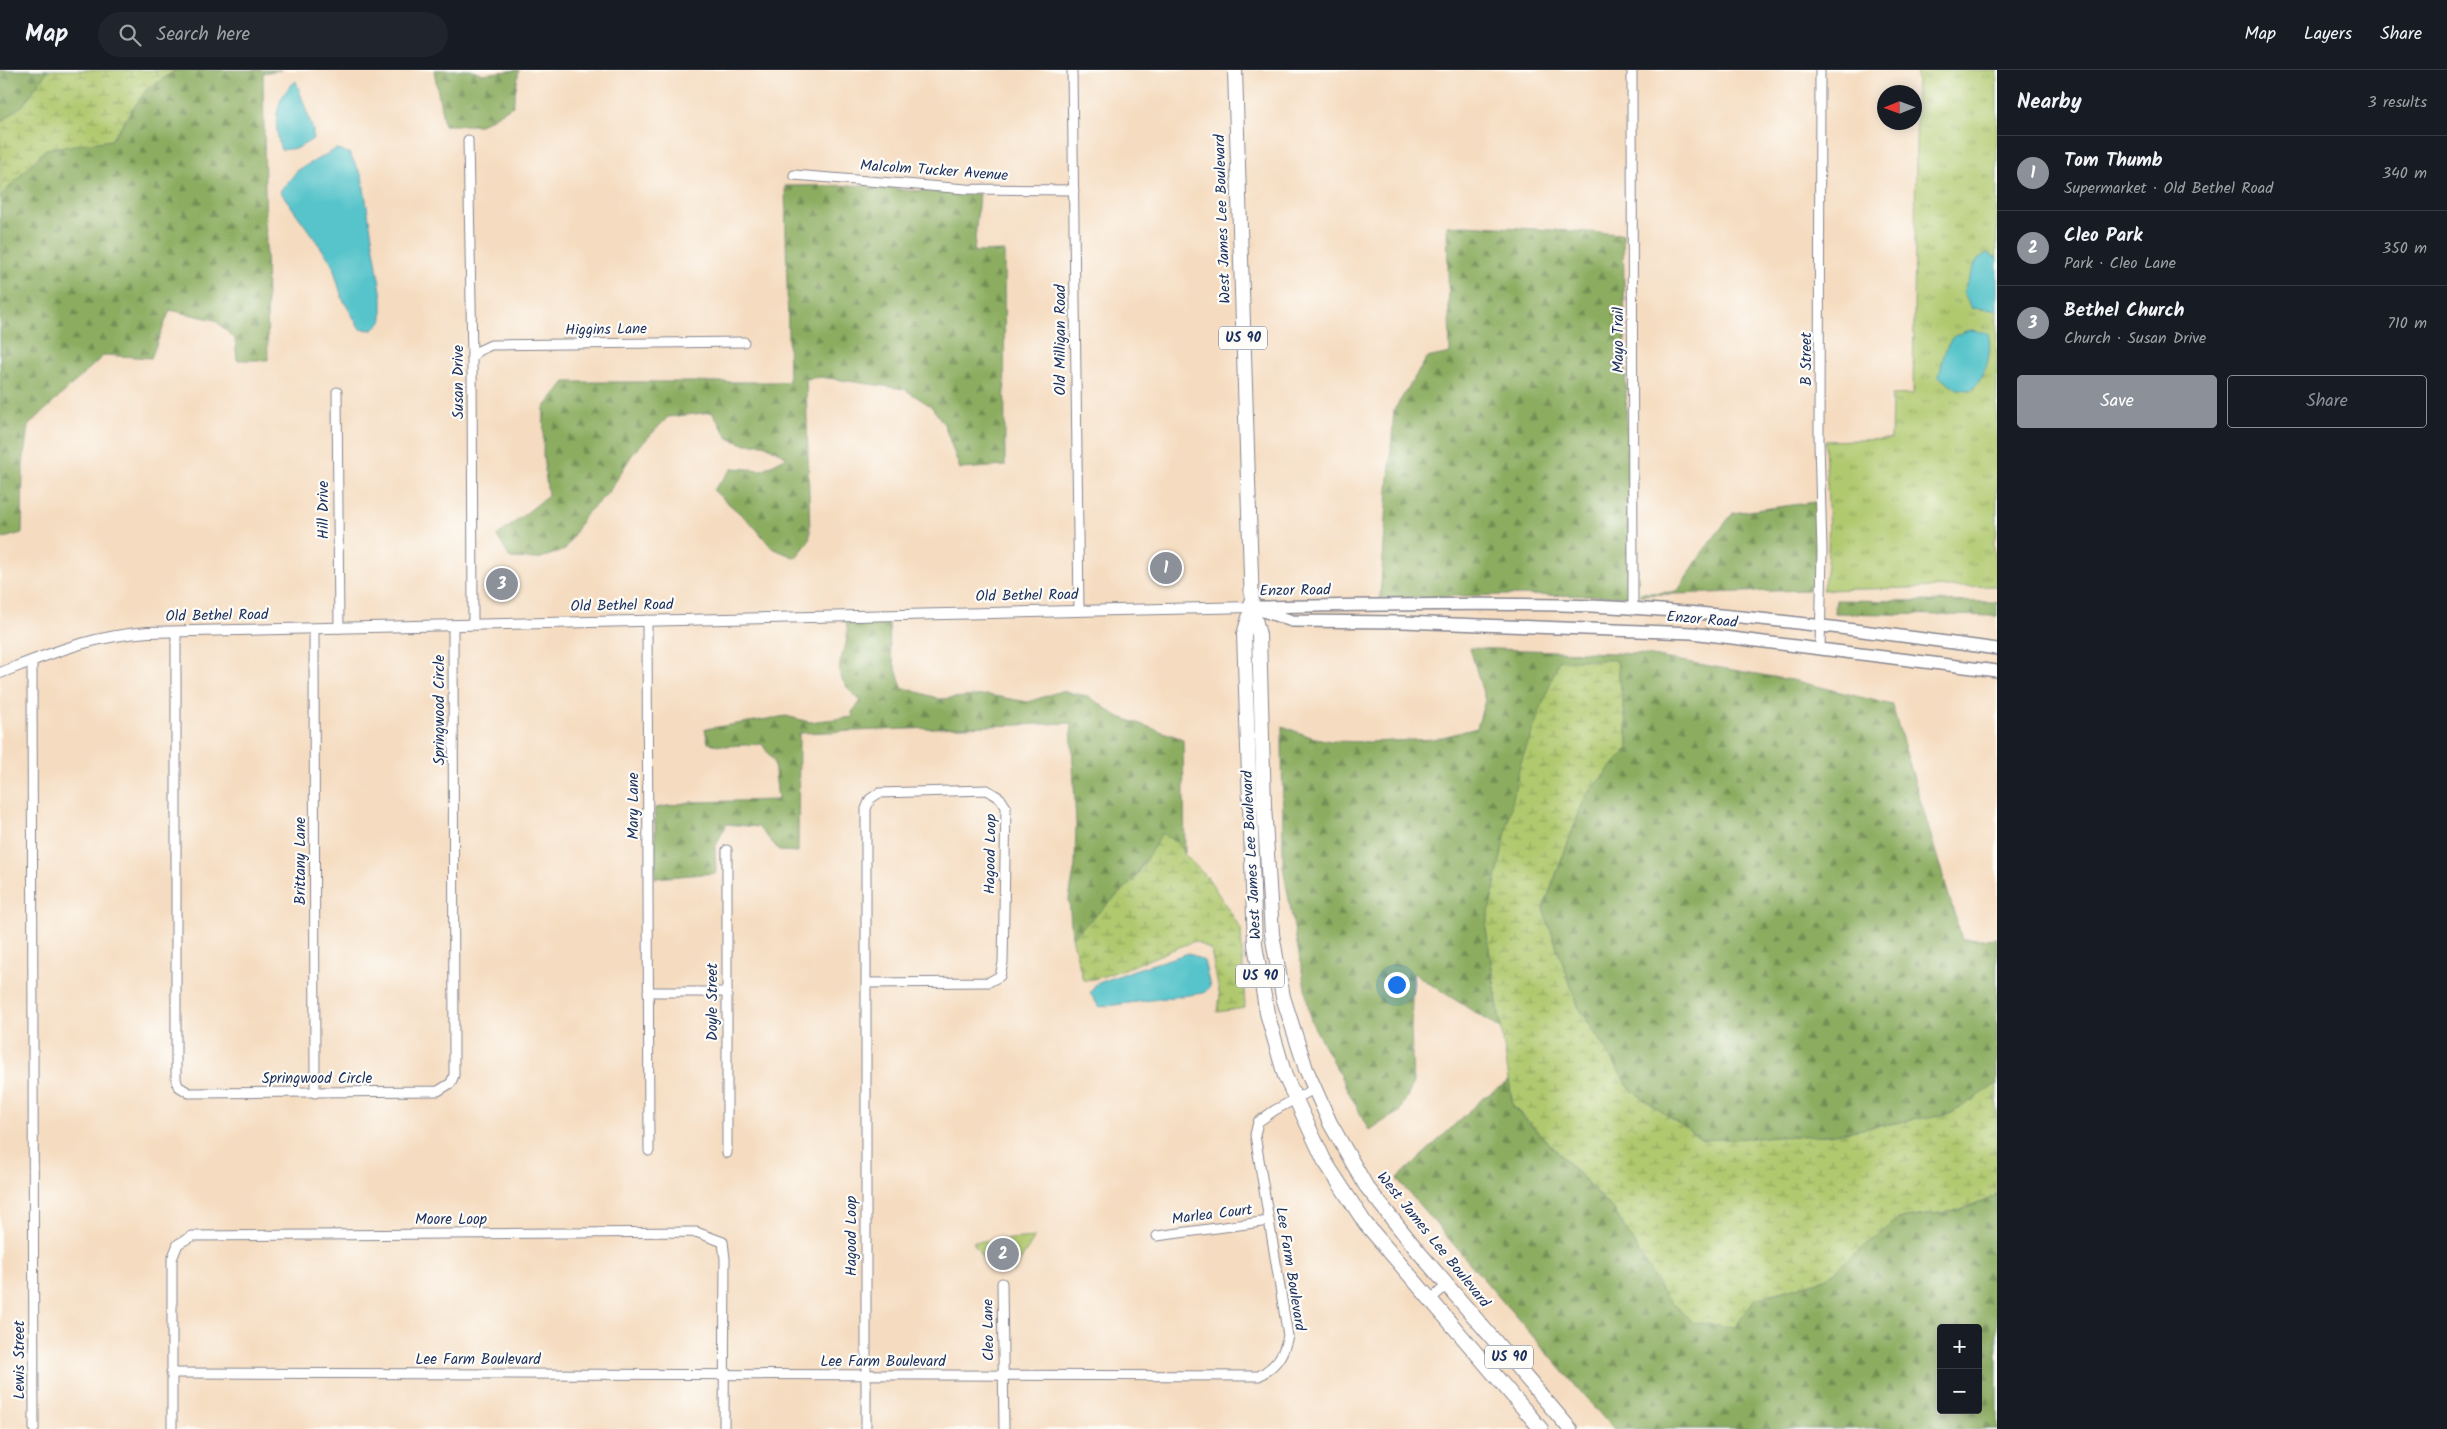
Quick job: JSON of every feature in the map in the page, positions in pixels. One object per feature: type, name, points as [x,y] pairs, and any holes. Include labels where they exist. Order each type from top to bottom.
[{"type":"main road","name":"West James Lee Boulevard","points":[[1235,70],[1252,607],[1260,635],[1264,805],[1272,934],[1283,997],[1314,1089],[1330,1123],[1366,1186],[1447,1285],[1570,1429]]},
{"type":"main road","name":"Enzor Road","points":[[1252,607],[1363,604],[1553,605],[1820,626],[1997,649]]},
{"type":"main road","name":"West James Lee Boulevard","points":[[1252,607],[1244,634],[1255,944],[1267,1013],[1285,1076],[1312,1136],[1340,1187],[1365,1223],[1541,1429]]},
{"type":"main road","name":"Enzor Road","points":[[1252,607],[1292,622],[1403,622],[1692,633],[1997,671]]},
{"type":"street","name":"Old Milligan Road","points":[[1072,70],[1079,610]]},
{"type":"street","name":"Mayo Trail","points":[[1632,70],[1633,610]]},
{"type":"street","name":"B Street","points":[[1820,70],[1820,648]]},
{"type":"street","name":"Susan Drive","points":[[468,140],[472,357],[473,624]]},
{"type":"street","name":"Malcolm Tucker Avenue","points":[[794,175],[966,189],[1074,190]]},
{"type":"street","name":"Higgins Lane","points":[[472,357],[478,351],[491,345],[744,342]]},
{"type":"street","name":"Hill Drive","points":[[337,392],[338,628]]},
{"type":"street","name":"Old Bethel Road","points":[[0,673],[79,643],[101,638],[176,632],[1252,607]]},
{"type":"street","name":"Mary Lane","points":[[647,620],[649,1151]]},
{"type":"street","name":"Springwood Circle","points":[[176,632],[176,1080],[178,1086],[189,1093],[438,1091],[451,1083],[454,1075],[453,625]]},
{"type":"street","name":"Brittany Lane","points":[[314,629],[315,1093]]},
{"type":"street","name":"Lewis Street","points":[[32,661],[34,1429]]},
{"type":"street","name":"Hagood Loop","points":[[866,983],[989,982],[1000,976],[1003,963],[1006,807],[1000,798],[987,790],[879,793],[870,799],[866,809],[866,983],[866,1429]]},
{"type":"street","name":"Doyle Street","points":[[727,850],[727,1154]]},
{"type":"street","points":[[648,992],[726,992]]},
{"type":"street","name":"Lee Farm Boulevard","points":[[171,1373],[1259,1376],[1275,1366],[1283,1355],[1288,1336],[1256,1136],[1258,1122],[1314,1089]]},
{"type":"street","name":"Marlea Court","points":[[1157,1236],[1269,1221]]},
{"type":"street","name":"Moore Loop","points":[[172,1429],[172,1259],[178,1244],[192,1236],[696,1232],[723,1242],[725,1259],[724,1429]]},
{"type":"street","name":"Cleo Lane","points":[[1002,1284],[1004,1376]]},
{"type":"street","points":[[1430,1300],[1447,1285]]},
{"type":"street","points":[[1004,1376],[1004,1429]]},
{"type":"green space","points":[[0,70],[48,70],[24,104],[0,123]]},
{"type":"green space","points":[[48,70],[176,70],[146,90],[111,140],[46,149],[0,197],[0,123],[24,104]]},
{"type":"green space","points":[[176,70],[281,70],[263,73],[268,360],[237,360],[235,339],[215,320],[170,310],[151,358],[104,355],[28,426],[23,464],[22,533],[0,539],[0,197],[46,149],[112,139],[146,90]]},
{"type":"green space","points":[[434,70],[473,70],[482,74],[519,70],[513,106],[480,125],[444,125]]},
{"type":"green space","points":[[1917,70],[1997,70],[1997,258],[1995,256],[1971,308],[1997,310],[1997,532],[1994,544],[1997,586],[1822,590],[1828,557],[1828,497],[1825,441],[1891,439],[1892,395],[1913,394],[1916,130],[1922,130],[1922,85],[1917,85]]},
{"type":"green space","points":[[883,185],[903,190],[979,194],[974,252],[1004,251],[1005,466],[960,469],[944,424],[931,406],[904,389],[821,377],[806,379],[810,535],[809,541],[796,558],[772,548],[753,525],[713,490],[733,468],[762,470],[787,457],[764,444],[744,444],[728,438],[712,412],[668,417],[633,453],[609,492],[584,516],[565,550],[538,559],[510,558],[497,536],[548,496],[543,455],[544,408],[565,382],[789,382],[785,186]]},
{"type":"green space","points":[[1464,225],[1623,234],[1630,596],[1503,595],[1380,598],[1394,410],[1427,358],[1450,353],[1447,226]]},
{"type":"green space","points":[[1815,502],[1816,573],[1813,584],[1808,590],[1640,595],[1640,593],[1677,592],[1704,550],[1733,513]]},
{"type":"green space","points":[[1836,600],[1997,602],[1997,616],[1834,613]]},
{"type":"green space","points":[[885,619],[889,622],[890,651],[902,687],[940,699],[988,695],[1028,702],[1061,691],[1088,696],[1117,716],[1183,739],[1185,853],[1178,844],[1143,862],[1133,881],[1072,937],[1069,899],[1075,866],[1076,825],[1071,723],[799,733],[798,852],[780,851],[758,827],[726,824],[715,848],[716,873],[655,878],[655,808],[691,802],[778,800],[774,762],[762,744],[725,746],[708,743],[705,729],[786,716],[809,722],[853,717],[852,712],[861,701],[848,689],[839,670],[846,644],[846,620]]},
{"type":"green space","points":[[1470,648],[1640,654],[1797,681],[1892,705],[1962,940],[1997,938],[1997,1084],[1952,1113],[1829,1135],[1702,1140],[1631,1090],[1578,1006],[1543,909],[1585,797],[1629,746],[1617,660],[1486,928],[1501,1029],[1413,973],[1411,1027],[1413,1085],[1399,1112],[1369,1130],[1311,1021],[1283,867],[1282,726],[1311,737],[1330,741],[1370,742],[1435,739],[1477,728],[1485,700]]},
{"type":"green space","points":[[1559,660],[1617,660],[1629,747],[1585,797],[1543,909],[1578,1006],[1631,1090],[1702,1140],[1829,1135],[1952,1113],[1997,1084],[1997,1194],[1961,1210],[1898,1219],[1825,1279],[1755,1299],[1735,1327],[1692,1322],[1662,1292],[1615,1211],[1513,1106],[1486,928],[1520,765]]},
{"type":"green space","points":[[1162,833],[1178,844],[1185,855],[1208,878],[1241,929],[1245,1008],[1217,1012],[1220,997],[1211,950],[1195,941],[1118,971],[1090,980],[1083,980],[1072,937],[1133,881]]},
{"type":"green space","points":[[1509,1081],[1513,1107],[1615,1211],[1662,1292],[1755,1299],[1825,1279],[1898,1219],[1961,1210],[1997,1194],[1997,1429],[1613,1429],[1397,1179],[1482,1099]]},
{"type":"green space","points":[[1035,1237],[1013,1273],[1011,1267],[993,1266],[990,1271],[973,1242]]},
{"type":"water","points":[[296,81],[313,130],[313,139],[298,148],[281,150],[277,131],[277,112],[283,95]]},
{"type":"water","points":[[336,149],[349,153],[362,176],[382,297],[382,321],[373,330],[360,329],[342,298],[332,263],[280,191],[298,170]]},
{"type":"water","points":[[1987,253],[1997,258],[1997,310],[1971,308],[1963,292],[1977,260]]},
{"type":"water","points":[[1972,330],[1988,333],[1989,356],[1981,379],[1976,385],[1971,390],[1958,389],[1939,377],[1947,346],[1956,336]]},
{"type":"water","points":[[1189,953],[1204,961],[1210,987],[1204,993],[1099,1007],[1090,993],[1096,984]]},
{"type":"place","name":"Tom Thumb","points":[[1166,568]]},
{"type":"place","name":"Bethel Church","points":[[502,584]]},
{"type":"place","name":"Cleo Park","points":[[1003,1254]]}]
